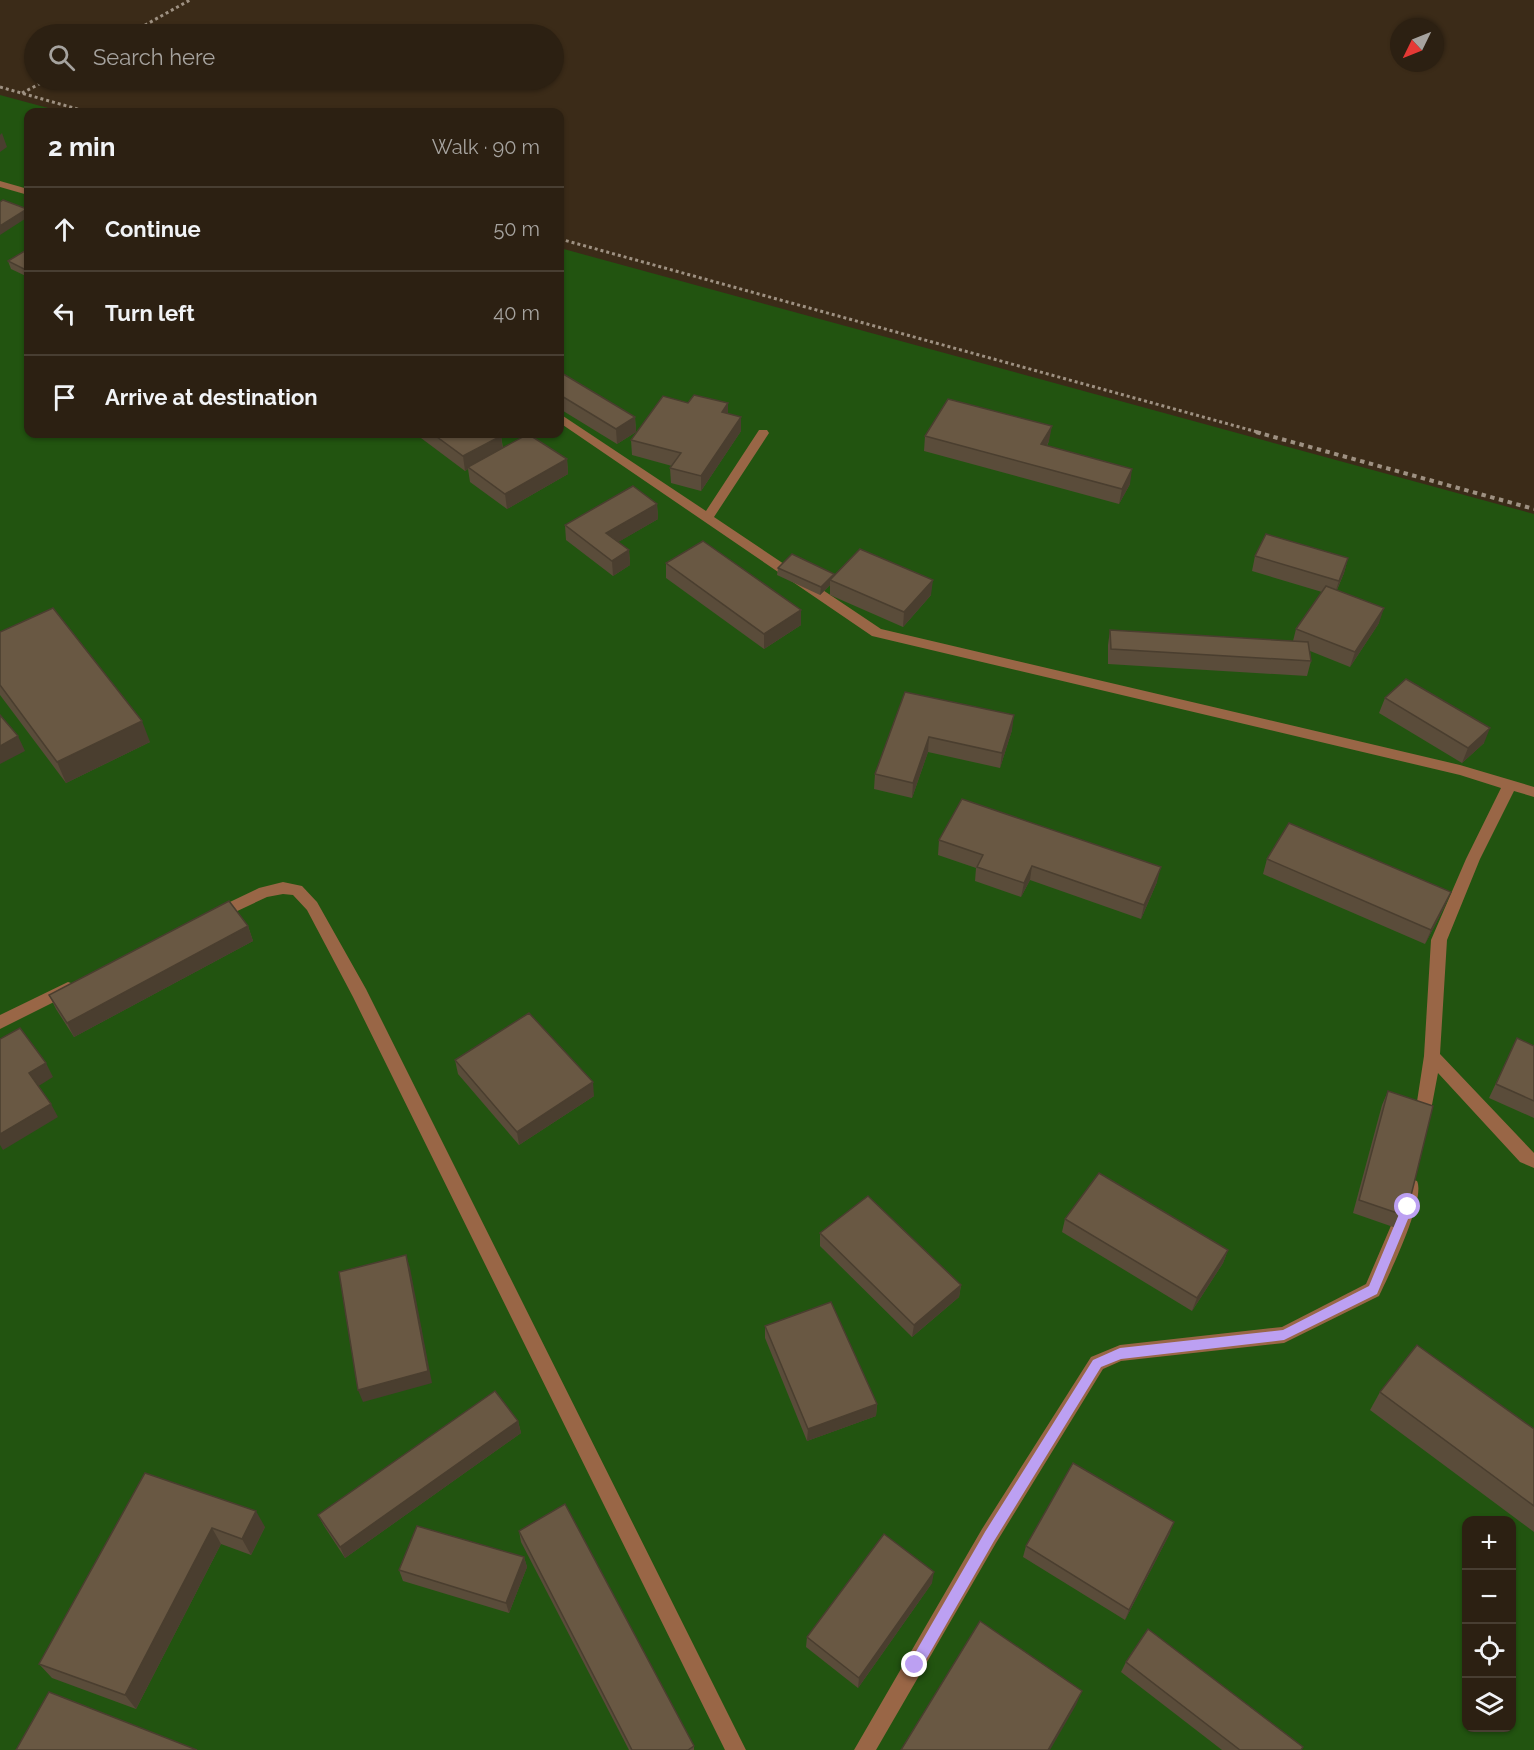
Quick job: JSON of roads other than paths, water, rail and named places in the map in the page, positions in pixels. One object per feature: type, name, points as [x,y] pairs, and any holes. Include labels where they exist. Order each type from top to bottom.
[{"type":"lane","points":[[0,184],[24,191]]},
{"type":"lane","points":[[564,421],[877,633],[1460,770],[1534,792]]},
{"type":"lane","points":[[708,518],[763,434]]},
{"type":"lane","points":[[1419,1137],[1432,1056],[1439,940],[1473,859],[1510,785]]},
{"type":"lane","points":[[200,923],[264,892],[283,888],[297,890],[312,906],[360,994],[736,1750]]},
{"type":"lane","points":[[0,1022],[84,980]]},
{"type":"lane","points":[[1432,1056],[1526,1157],[1534,1161]]},
{"type":"lane","points":[[864,1750],[989,1536],[1097,1364],[1120,1353],[1284,1335],[1373,1290],[1408,1207],[1413,1172]]}]
